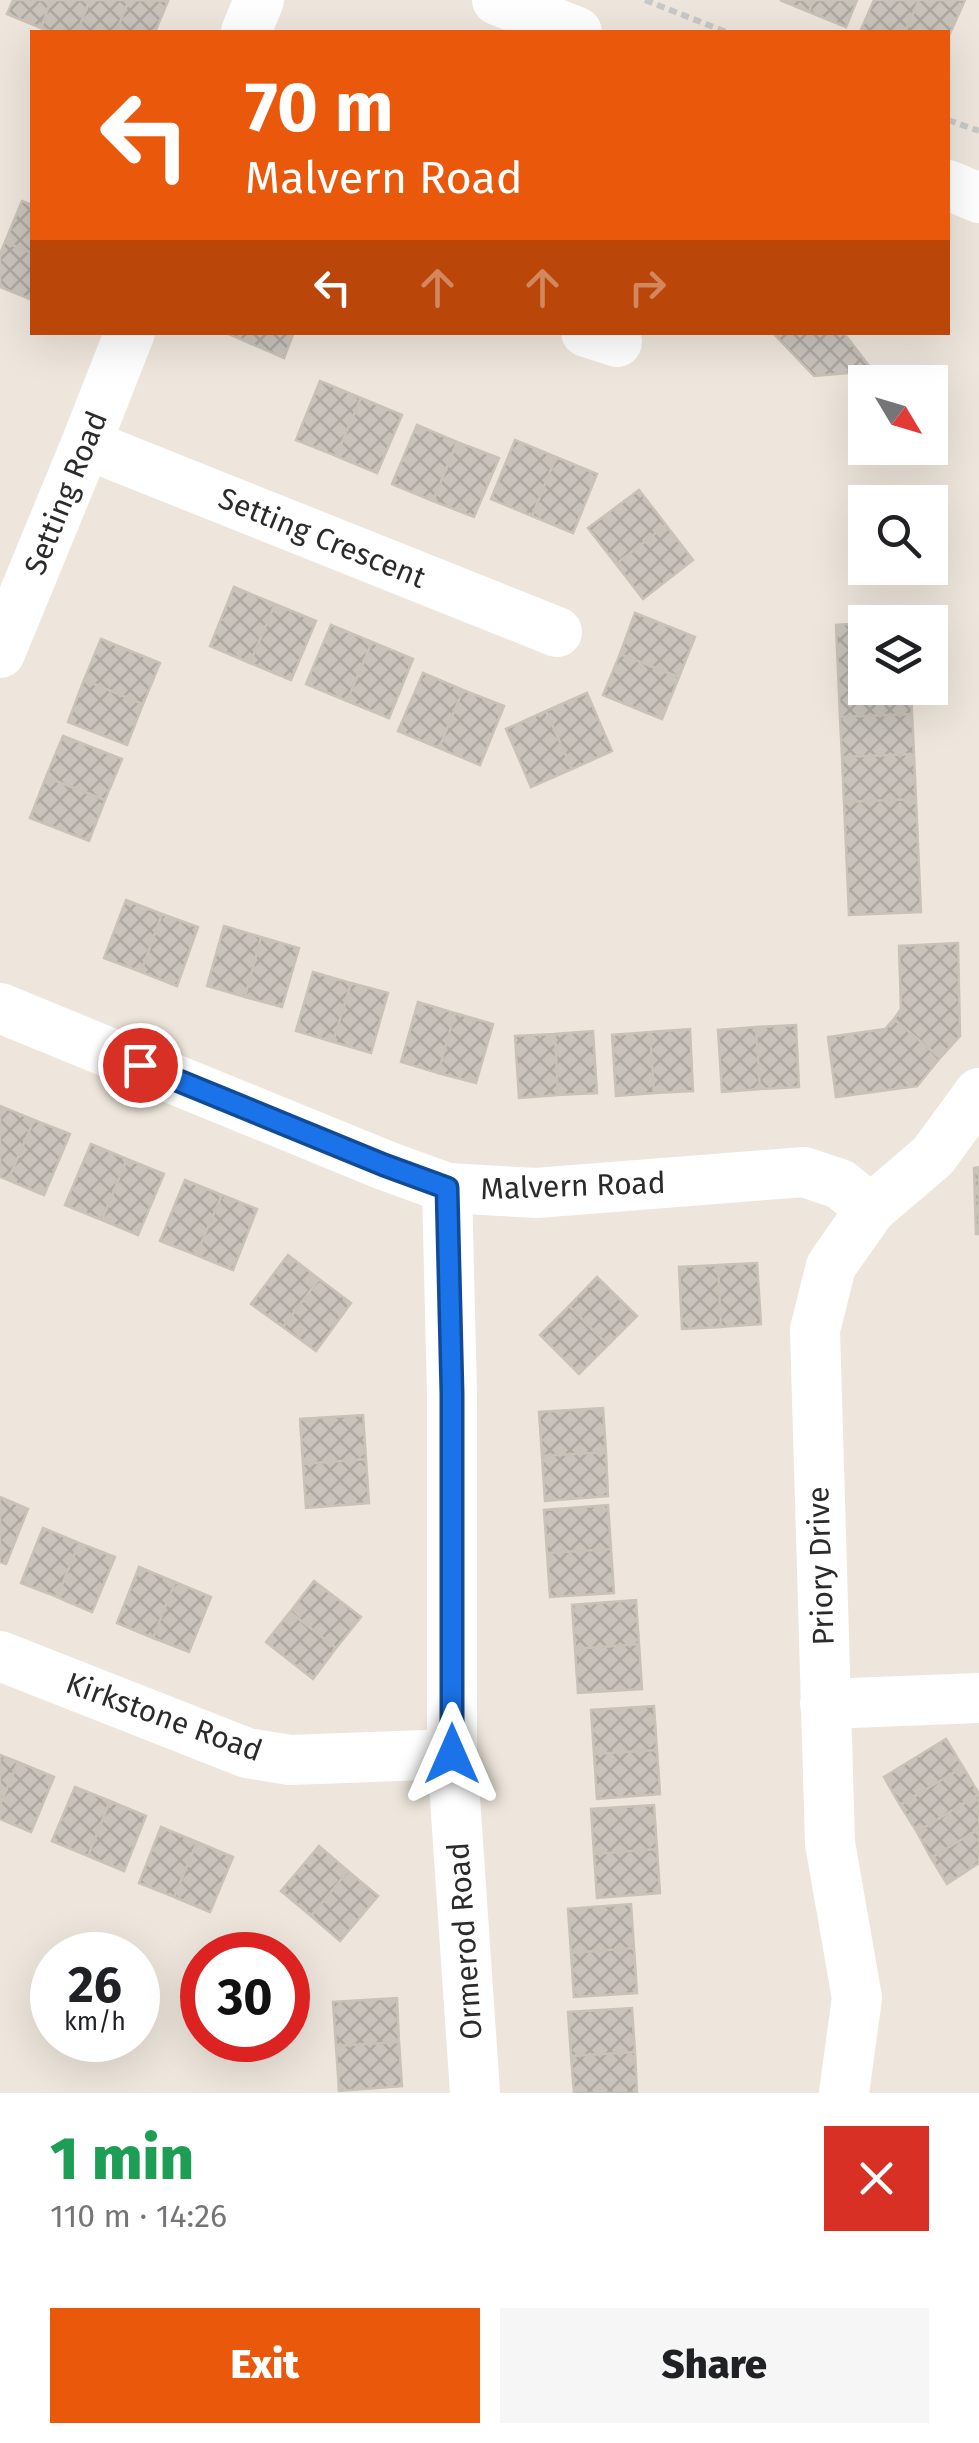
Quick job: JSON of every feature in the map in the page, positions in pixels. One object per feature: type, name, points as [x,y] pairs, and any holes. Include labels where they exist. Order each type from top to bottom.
[{"type":"street","points":[[247,30],[259,0]]},
{"type":"street","points":[[497,0],[572,30]]},
{"type":"street","points":[[950,186],[979,198]]},
{"type":"street","name":"Setting Road","points":[[0,653],[129,335]]},
{"type":"street","name":"Setting Crescent","points":[[86,444],[558,632]]},
{"type":"street","name":"Malvern Road","points":[[0,1008],[447,1188],[536,1193],[804,1172],[840,1184],[871,1208]]},
{"type":"street","name":"Priory Drive","points":[[844,2093],[856,1998],[830,1844],[815,1330],[831,1266],[871,1208],[933,1156],[979,1094]]},
{"type":"street","name":"Ormerod Road","points":[[447,1188],[452,1394],[452,1754],[475,2093]]},
{"type":"street","name":"Kirkstone Road","points":[[0,1656],[247,1752],[290,1760],[452,1754]]},
{"type":"street","points":[[825,1704],[979,1698]]},
{"type":"path","points":[[645,0],[721,30]]},
{"type":"path","points":[[950,121],[979,131]]},
{"type":"building","points":[[13,0],[51,0],[41,28],[7,14]]},
{"type":"building","points":[[51,0],[90,0],[78,30],[41,28]]},
{"type":"building","points":[[90,0],[129,0],[117,30],[78,30]]},
{"type":"building","points":[[129,0],[168,1],[156,30],[117,30]]},
{"type":"building","points":[[780,0],[813,0],[809,12]]},
{"type":"building","points":[[813,0],[857,0],[846,27],[809,12]]},
{"type":"building","points":[[874,0],[919,0],[906,30],[861,30]]},
{"type":"building","points":[[919,0],[965,0],[950,34],[950,30],[906,30]]},
{"type":"building","points":[[22,201],[30,204],[30,252],[5,242]]},
{"type":"building","points":[[5,242],[30,252],[30,299],[0,287],[0,254]]},
{"type":"building","points":[[231,335],[293,335],[284,358]]},
{"type":"building","points":[[775,335],[845,335],[868,365],[848,365],[848,373],[814,376]]},
{"type":"building","points":[[320,381],[361,398],[336,456],[296,440]]},
{"type":"building","points":[[361,398],[402,415],[377,473],[336,456]]},
{"type":"building","points":[[417,425],[457,442],[433,501],[392,484]]},
{"type":"building","points":[[515,440],[556,457],[532,516],[491,499]]},
{"type":"building","points":[[457,442],[499,458],[474,517],[433,501]]},
{"type":"building","points":[[556,457],[597,474],[573,533],[532,516]]},
{"type":"building","points":[[639,490],[666,525],[616,564],[588,528]]},
{"type":"building","points":[[666,525],[693,560],[643,599],[616,564]]},
{"type":"building","points":[[234,587],[275,604],[250,663],[210,646]]},
{"type":"building","points":[[275,604],[316,621],[291,680],[250,663]]},
{"type":"building","points":[[635,613],[695,637],[679,677],[620,654]]},
{"type":"building","points":[[848,624],[848,705],[912,705],[912,714],[840,717],[836,625]]},
{"type":"building","points":[[331,625],[372,642],[347,701],[306,684]]},
{"type":"building","points":[[101,639],[160,663],[143,704],[84,680]]},
{"type":"building","points":[[372,642],[413,659],[389,718],[347,701]]},
{"type":"building","points":[[620,654],[679,677],[662,719],[603,695]]},
{"type":"building","points":[[423,673],[463,690],[439,748],[398,731]]},
{"type":"building","points":[[84,680],[143,704],[127,745],[68,722]]},
{"type":"building","points":[[463,690],[504,706],[480,765],[439,748]]},
{"type":"building","points":[[587,693],[612,751],[572,769],[546,711]]},
{"type":"building","points":[[546,711],[572,769],[531,787],[506,729]]},
{"type":"building","points":[[912,714],[914,754],[842,757],[840,717]]},
{"type":"building","points":[[63,736],[122,759],[105,800],[46,777]]},
{"type":"building","points":[[914,754],[916,799],[844,802],[842,757]]},
{"type":"building","points":[[46,777],[105,800],[89,841],[30,818]]},
{"type":"building","points":[[916,799],[921,912],[849,915],[844,802]]},
{"type":"building","points":[[126,900],[162,914],[141,972],[104,958]]},
{"type":"building","points":[[162,914],[198,927],[177,986],[141,972]]},
{"type":"building","points":[[224,926],[261,937],[245,997],[207,986]]},
{"type":"building","points":[[261,937],[299,948],[282,1007],[245,997]]},
{"type":"building","points":[[958,943],[960,1036],[940,1058],[894,1019],[901,1009],[899,946]]},
{"type":"building","points":[[313,972],[351,983],[333,1042],[296,1031]]},
{"type":"building","points":[[351,983],[388,993],[371,1053],[333,1042]]},
{"type":"building","points":[[418,1002],[455,1013],[438,1073],[401,1062]]},
{"type":"building","points":[[455,1013],[493,1024],[476,1083],[438,1073]]},
{"type":"building","points":[[894,1019],[940,1058],[917,1086],[836,1097],[828,1037],[885,1029]]},
{"type":"building","points":[[796,1025],[799,1087],[760,1089],[756,1027]]},
{"type":"building","points":[[756,1027],[760,1089],[722,1092],[718,1030]]},
{"type":"building","points":[[690,1029],[693,1091],[654,1093],[650,1032]]},
{"type":"building","points":[[593,1031],[597,1093],[558,1095],[555,1034]]},
{"type":"building","points":[[650,1032],[654,1093],[616,1096],[612,1035]]},
{"type":"building","points":[[555,1034],[558,1095],[519,1098],[515,1036]]},
{"type":"building","points":[[0,1106],[34,1120],[8,1180],[0,1177]]},
{"type":"building","points":[[34,1120],[70,1134],[44,1195],[8,1180]]},
{"type":"building","points":[[91,1144],[127,1159],[102,1220],[65,1205]]},
{"type":"building","points":[[127,1159],[164,1174],[138,1235],[102,1220]]},
{"type":"building","points":[[979,1167],[979,1234],[976,1234],[974,1168]]},
{"type":"building","points":[[185,1180],[222,1195],[196,1255],[160,1241]]},
{"type":"building","points":[[222,1195],[257,1209],[233,1270],[196,1255]]},
{"type":"building","points":[[288,1255],[319,1279],[283,1327],[251,1304]]},
{"type":"building","points":[[757,1263],[761,1324],[721,1327],[718,1265]]},
{"type":"building","points":[[718,1265],[721,1327],[682,1329],[679,1267]]},
{"type":"building","points":[[597,1277],[637,1316],[608,1345],[569,1306]]},
{"type":"building","points":[[319,1279],[351,1303],[316,1351],[283,1327]]},
{"type":"building","points":[[569,1306],[608,1345],[579,1374],[540,1335]]},
{"type":"building","points":[[603,1408],[606,1452],[542,1456],[539,1412]]},
{"type":"building","points":[[363,1415],[366,1459],[303,1464],[300,1419]]},
{"type":"building","points":[[606,1452],[608,1496],[545,1501],[542,1456]]},
{"type":"building","points":[[366,1459],[369,1503],[306,1508],[303,1464]]},
{"type":"building","points":[[0,1497],[28,1509],[6,1564],[0,1562]]},
{"type":"building","points":[[608,1505],[611,1549],[547,1553],[544,1510]]},
{"type":"building","points":[[43,1528],[79,1543],[57,1597],[21,1583]]},
{"type":"building","points":[[79,1543],[115,1557],[92,1612],[57,1597]]},
{"type":"building","points":[[611,1549],[614,1593],[550,1597],[547,1553]]},
{"type":"building","points":[[139,1567],[175,1582],[153,1638],[117,1623]]},
{"type":"building","points":[[314,1581],[361,1617],[336,1648],[290,1612]]},
{"type":"building","points":[[175,1582],[211,1597],[189,1652],[153,1638]]},
{"type":"building","points":[[636,1600],[639,1644],[575,1649],[572,1605]]},
{"type":"building","points":[[290,1612],[336,1648],[313,1679],[266,1642]]},
{"type":"building","points":[[639,1644],[642,1689],[578,1693],[575,1649]]},
{"type":"building","points":[[654,1706],[657,1750],[594,1754],[591,1710]]},
{"type":"building","points":[[946,1739],[963,1767],[900,1805],[884,1777]]},
{"type":"building","points":[[657,1750],[660,1794],[597,1799],[594,1754]]},
{"type":"building","points":[[0,1755],[18,1762],[0,1805]]},
{"type":"building","points":[[18,1762],[54,1777],[31,1832],[0,1819],[0,1805]]},
{"type":"building","points":[[963,1767],[979,1794],[917,1832],[900,1805]]},
{"type":"building","points":[[75,1787],[110,1801],[88,1856],[52,1841]]},
{"type":"building","points":[[979,1794],[979,1829],[931,1858],[917,1832]]},
{"type":"building","points":[[110,1801],[146,1816],[124,1871],[88,1856]]},
{"type":"building","points":[[654,1805],[657,1849],[594,1854],[591,1809]]},
{"type":"building","points":[[161,1827],[197,1842],[174,1897],[139,1883]]},
{"type":"building","points":[[979,1829],[979,1863],[947,1884],[931,1858]]},
{"type":"building","points":[[197,1842],[233,1857],[210,1912],[174,1897]]},
{"type":"building","points":[[319,1846],[348,1871],[311,1916],[281,1891]]},
{"type":"building","points":[[657,1849],[660,1893],[597,1898],[594,1854]]},
{"type":"building","points":[[348,1871],[378,1896],[340,1941],[311,1916]]},
{"type":"building","points":[[631,1904],[634,1948],[571,1953],[568,1909]]},
{"type":"building","points":[[634,1948],[637,1993],[574,1997],[571,1953]]},
{"type":"building","points":[[397,1998],[399,2042],[336,2046],[333,2002]]},
{"type":"building","points":[[632,2008],[635,2052],[571,2056],[568,2012]]},
{"type":"building","points":[[399,2042],[402,2086],[339,2091],[336,2046]]},
{"type":"building","points":[[635,2052],[637,2093],[574,2093],[571,2056]]},
{"type":"route","points":[[140,1065],[447,1188],[452,1394],[452,1754]]}]
